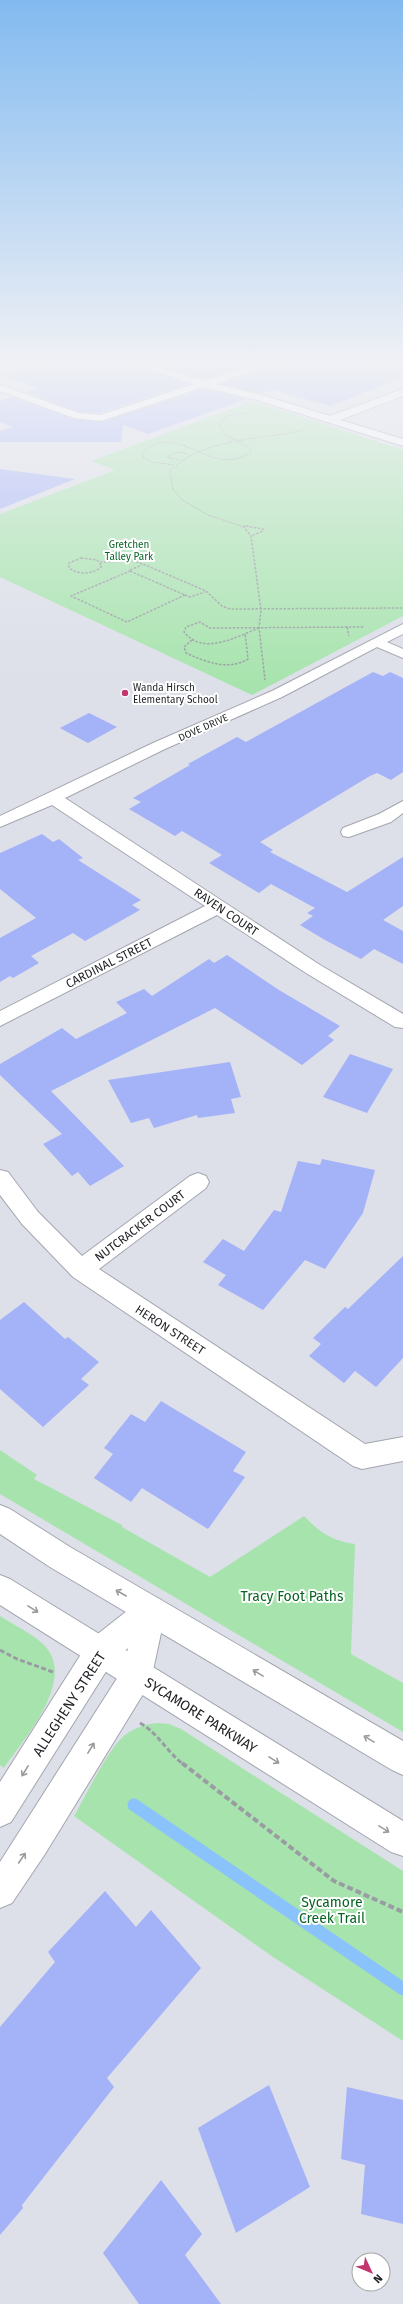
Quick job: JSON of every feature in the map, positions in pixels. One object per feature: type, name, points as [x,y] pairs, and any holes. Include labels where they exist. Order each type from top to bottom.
[{"type":"street","name":"DOVE DRIVE","points":[[0,822],[53,798],[159,746],[277,694],[403,628]]},
{"type":"street","points":[[376,642],[403,654]]},
{"type":"street","name":"RAVEN COURT","points":[[53,798],[104,830],[350,994],[402,1022]]},
{"type":"street","points":[[349,832],[385,818],[403,806]]},
{"type":"street","name":"CARDINAL STREET","points":[[0,1019],[218,907]]},
{"type":"street","name":"HERON STREET","points":[[0,1178],[30,1218],[81,1270],[362,1457],[403,1449]]},
{"type":"street","name":"NUTCRACKER COURT","points":[[81,1270],[198,1182]]},
{"type":"street","points":[[0,1518],[60,1557],[403,1759]]},
{"type":"street","name":"SYCAMORE PARKWAY","points":[[0,1589],[403,1840]]},
{"type":"street","points":[[0,1891],[33,1842],[136,1675],[151,1610]]},
{"type":"street","name":"ALLEGHENY STREET","points":[[0,1811],[101,1651],[151,1610]]},
{"type":"path","points":[[171,470],[169,477],[173,489],[181,499],[208,515],[243,526],[263,529],[263,532],[251,536]]},
{"type":"path","points":[[243,526],[251,536],[261,610],[259,628],[265,680]]},
{"type":"path","points":[[100,562],[102,564],[100,569],[91,572],[75,572],[68,566],[72,561],[81,558],[92,558],[100,562],[133,561],[206,591],[226,608],[238,610],[403,608]]},
{"type":"path","points":[[143,564],[71,596],[127,622],[186,595]]},
{"type":"path","points":[[130,570],[190,597],[206,591]]},
{"type":"path","points":[[259,628],[217,644],[204,644],[192,640],[187,638],[184,632],[186,627],[197,622],[210,628],[347,627]]},
{"type":"path","points":[[192,640],[184,648],[186,653],[219,665],[233,666],[248,659],[245,633]]},
{"type":"path","points":[[0,1650],[17,1660],[48,1669],[79,1687]]},
{"type":"path","points":[[116,1708],[152,1730],[171,1755],[334,1881],[403,1912]]},
{"type":"green space","name":"Gretchen Talley Park","points":[[114,470],[403,470],[403,616],[252,695],[0,577],[0,514],[115,470]]},
{"type":"green space","name":"Tracy Foot Paths","points":[[0,1450],[37,1475],[34,1479],[122,1525],[122,1527],[210,1577],[304,1516],[321,1532],[340,1541],[355,1544],[351,1654],[403,1683],[403,1732],[0,1494]]},
{"type":"green space","points":[[0,1616],[43,1644],[52,1658],[55,1674],[51,1691],[44,1708],[23,1742],[4,1768],[0,1765]]},
{"type":"green space","name":"Sycamore Creek Trail","points":[[157,1723],[169,1724],[181,1729],[403,1871],[403,2041],[273,1957],[74,1816],[104,1761],[118,1742],[125,1735],[136,1728]]},
{"type":"building","points":[[0,470],[75,479],[0,509]]},
{"type":"building","points":[[373,672],[383,676],[390,672],[403,678],[403,772],[391,780],[377,773],[370,776],[260,842],[273,850],[270,852],[347,892],[403,857],[403,906],[383,920],[403,931],[403,964],[374,949],[361,959],[325,940],[300,925],[313,916],[307,913],[315,908],[271,884],[259,893],[209,863],[222,855],[182,831],[175,836],[129,809],[141,802],[133,798],[190,765],[188,764],[237,737],[246,742]]},
{"type":"building","points":[[89,713],[117,727],[88,743],[60,728]]},
{"type":"building","points":[[42,834],[53,842],[59,839],[83,858],[78,860],[141,900],[132,905],[140,910],[85,941],[73,933],[31,956],[39,963],[13,978],[10,976],[0,982],[0,938],[36,918],[0,889],[0,853]]},
{"type":"building","points":[[227,955],[279,990],[340,1026],[328,1036],[334,1040],[302,1065],[215,1008],[51,1091],[124,1166],[90,1186],[78,1172],[72,1176],[43,1144],[62,1134],[0,1075],[0,1064],[62,1028],[76,1039],[127,1013],[116,1002],[144,989],[152,996],[209,959],[214,963]]},
{"type":"building","points":[[350,1054],[393,1069],[367,1113],[323,1097]]},
{"type":"building","points":[[230,1062],[241,1097],[231,1099],[235,1113],[198,1118],[197,1115],[154,1128],[149,1118],[131,1123],[108,1080]]},
{"type":"building","points":[[322,1159],[375,1170],[363,1213],[325,1269],[305,1260],[263,1310],[218,1285],[226,1275],[203,1262],[223,1239],[244,1251],[274,1210],[281,1212],[298,1161],[320,1165]]},
{"type":"building","points":[[403,1256],[403,1358],[376,1387],[355,1371],[344,1383],[309,1356],[321,1344],[313,1338],[345,1307],[348,1309]]},
{"type":"building","points":[[24,1302],[65,1339],[68,1337],[99,1362],[81,1379],[89,1385],[43,1427],[0,1389],[0,1320]]},
{"type":"building","points":[[161,1401],[246,1452],[233,1471],[245,1477],[208,1529],[142,1488],[131,1502],[94,1478],[113,1454],[104,1448],[131,1414],[145,1422]]},
{"type":"building","points":[[105,1891],[136,1927],[151,1910],[201,1968],[107,2078],[114,2087],[22,2205],[23,2208],[0,2235],[0,2027],[55,1962],[48,1952]]},
{"type":"building","points":[[269,2085],[310,2187],[236,2233],[198,2128]]},
{"type":"building","points":[[347,2087],[403,2100],[403,2224],[361,2214],[365,2165],[341,2159]]},
{"type":"building","points":[[161,2180],[202,2234],[185,2255],[221,2304],[139,2304],[103,2253]]},
{"type":"waterway","points":[[134,1805],[403,1989]]},
{"type":"place","name":"Wanda Hirsch Elementary School","points":[[125,693]]}]
